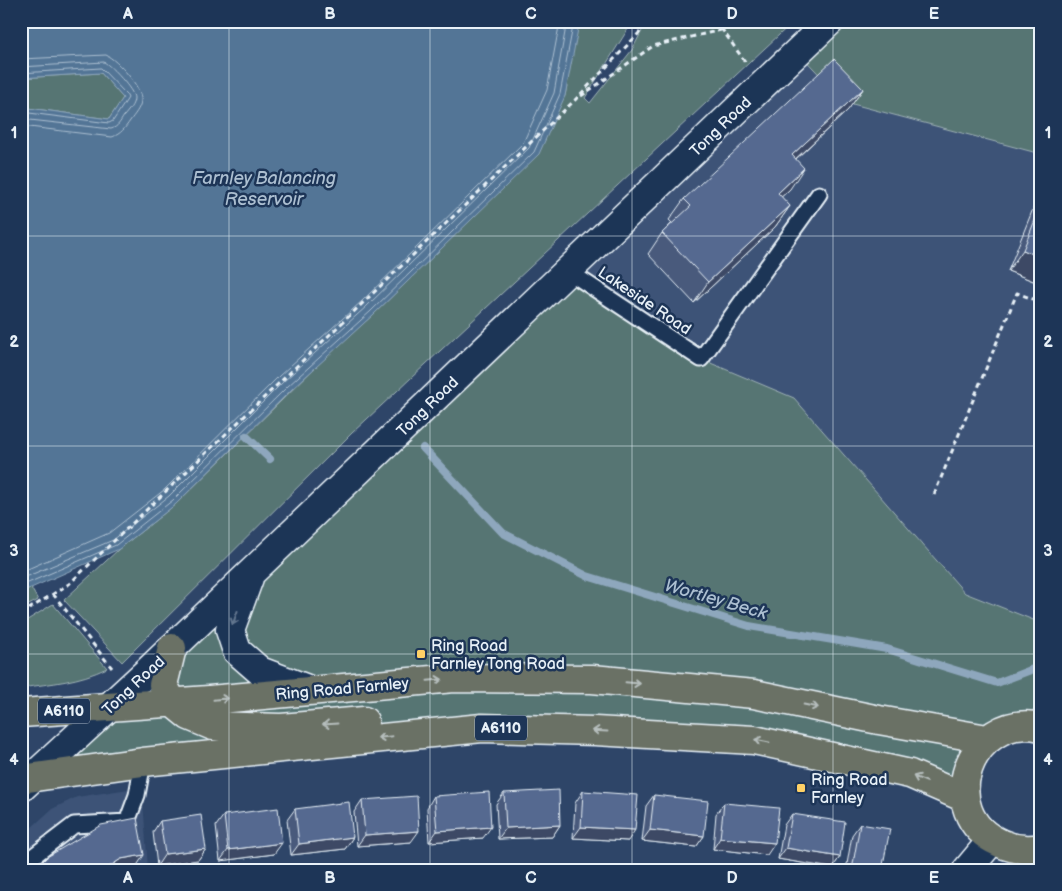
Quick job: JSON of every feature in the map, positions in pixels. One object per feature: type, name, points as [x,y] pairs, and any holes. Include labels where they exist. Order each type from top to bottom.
[{"type":"highway","points":[[172,648],[164,685],[173,703]]},
{"type":"highway","name":"Ring Road Farnley","points":[[21,713],[173,703],[454,678],[592,679],[754,694],[879,720],[987,739]]},
{"type":"highway","name":"A6110","points":[[173,703],[190,716],[213,726],[280,728],[426,716],[482,728]]},
{"type":"highway","points":[[1041,727],[1031,725],[1013,726],[987,739],[976,750],[968,764],[964,781],[965,798],[970,814],[979,829],[992,840],[1011,848],[1032,850],[1041,848]]},
{"type":"highway","name":"A6110","points":[[24,781],[143,762],[482,728],[595,731],[754,740],[910,774],[965,798]]},
{"type":"street","name":"Tong Road","points":[[24,781],[108,708],[172,648],[830,21]]},
{"type":"street","points":[[252,572],[230,630],[237,651],[260,671],[310,690]]},
{"type":"street","points":[[967,870],[992,840]]},
{"type":"lane","name":"Lakeside Road","points":[[568,271],[701,359],[819,194]]},
{"type":"lane","points":[[21,856],[27,861],[74,826],[127,822],[137,796],[143,762]]},
{"type":"path","points":[[21,614],[69,584],[575,100],[640,32],[644,21]]},
{"type":"path","points":[[716,21],[762,86]]},
{"type":"path","points":[[575,100],[653,46],[721,30]]},
{"type":"path","points":[[934,495],[1017,293],[1041,302]]},
{"type":"path","points":[[53,594],[113,669],[108,708]]},
{"type":"shaded area","points":[[798,52],[845,102],[1041,154],[1041,623],[965,593],[794,398],[701,359],[568,271]]},
{"type":"shaded area","points":[[142,787],[148,870],[21,870],[21,837],[52,809],[77,797]]},
{"type":"green space","points":[[578,21],[633,21],[585,98],[590,103],[632,50],[647,21],[794,21],[352,433],[122,662],[64,600],[119,549],[176,504],[333,350],[374,314],[475,215],[565,96]]},
{"type":"green space","points":[[830,21],[1041,21],[1041,154],[845,102],[798,52]]},
{"type":"green space","points":[[101,73],[123,98],[109,119],[21,107],[21,78]]},
{"type":"green space","points":[[568,271],[701,359],[794,398],[965,593],[1041,623],[1041,728],[999,731],[965,798],[910,774],[595,731],[31,778]]},
{"type":"green space","points":[[31,588],[38,600],[21,609],[21,591]]},
{"type":"green space","points":[[53,604],[107,668],[75,679],[21,688],[21,624]]},
{"type":"water","name":"Farnley Balancing Reservoir","points":[[21,21],[578,21],[579,24],[565,96],[539,154],[374,314],[292,389],[176,504],[119,549],[21,591],[21,107],[109,119],[123,98],[101,73],[21,78]]},
{"type":"building","points":[[834,59],[863,89],[792,155],[804,168],[778,193],[790,206],[708,282],[662,233],[691,206],[684,199]]},
{"type":"building","points":[[1041,205],[1041,257],[1023,250]]},
{"type":"building","points":[[559,790],[560,825],[506,828],[504,793]]},
{"type":"building","points":[[583,791],[638,795],[635,830],[581,827]]},
{"type":"building","points":[[489,792],[491,827],[437,831],[434,796]]},
{"type":"building","points":[[654,795],[708,801],[704,836],[650,830]]},
{"type":"building","points":[[417,796],[419,831],[365,835],[362,800]]},
{"type":"building","points":[[349,802],[353,837],[299,844],[295,809]]},
{"type":"building","points":[[724,803],[779,808],[775,843],[720,838]]},
{"type":"building","points":[[278,808],[282,843],[228,850],[224,815]]},
{"type":"building","points":[[792,814],[845,822],[840,857],[786,848]]},
{"type":"building","points":[[201,815],[206,849],[165,854],[160,821]]},
{"type":"building","points":[[137,818],[144,855],[121,859],[104,870],[34,870],[47,857],[101,825]]},
{"type":"building","points":[[860,824],[890,829],[882,870],[852,870]]},
{"type":"waterway","name":"Wortley Beck","points":[[246,436],[270,459]]},
{"type":"waterway","name":"Wortley Beck","points":[[423,448],[503,533],[587,576],[749,626],[887,649],[997,683],[1041,666]]},
{"type":"place","name":"Ring Road Farnley Tong Road","points":[[421,654]]},
{"type":"place","name":"Ring Road Farnley","points":[[801,788]]}]
